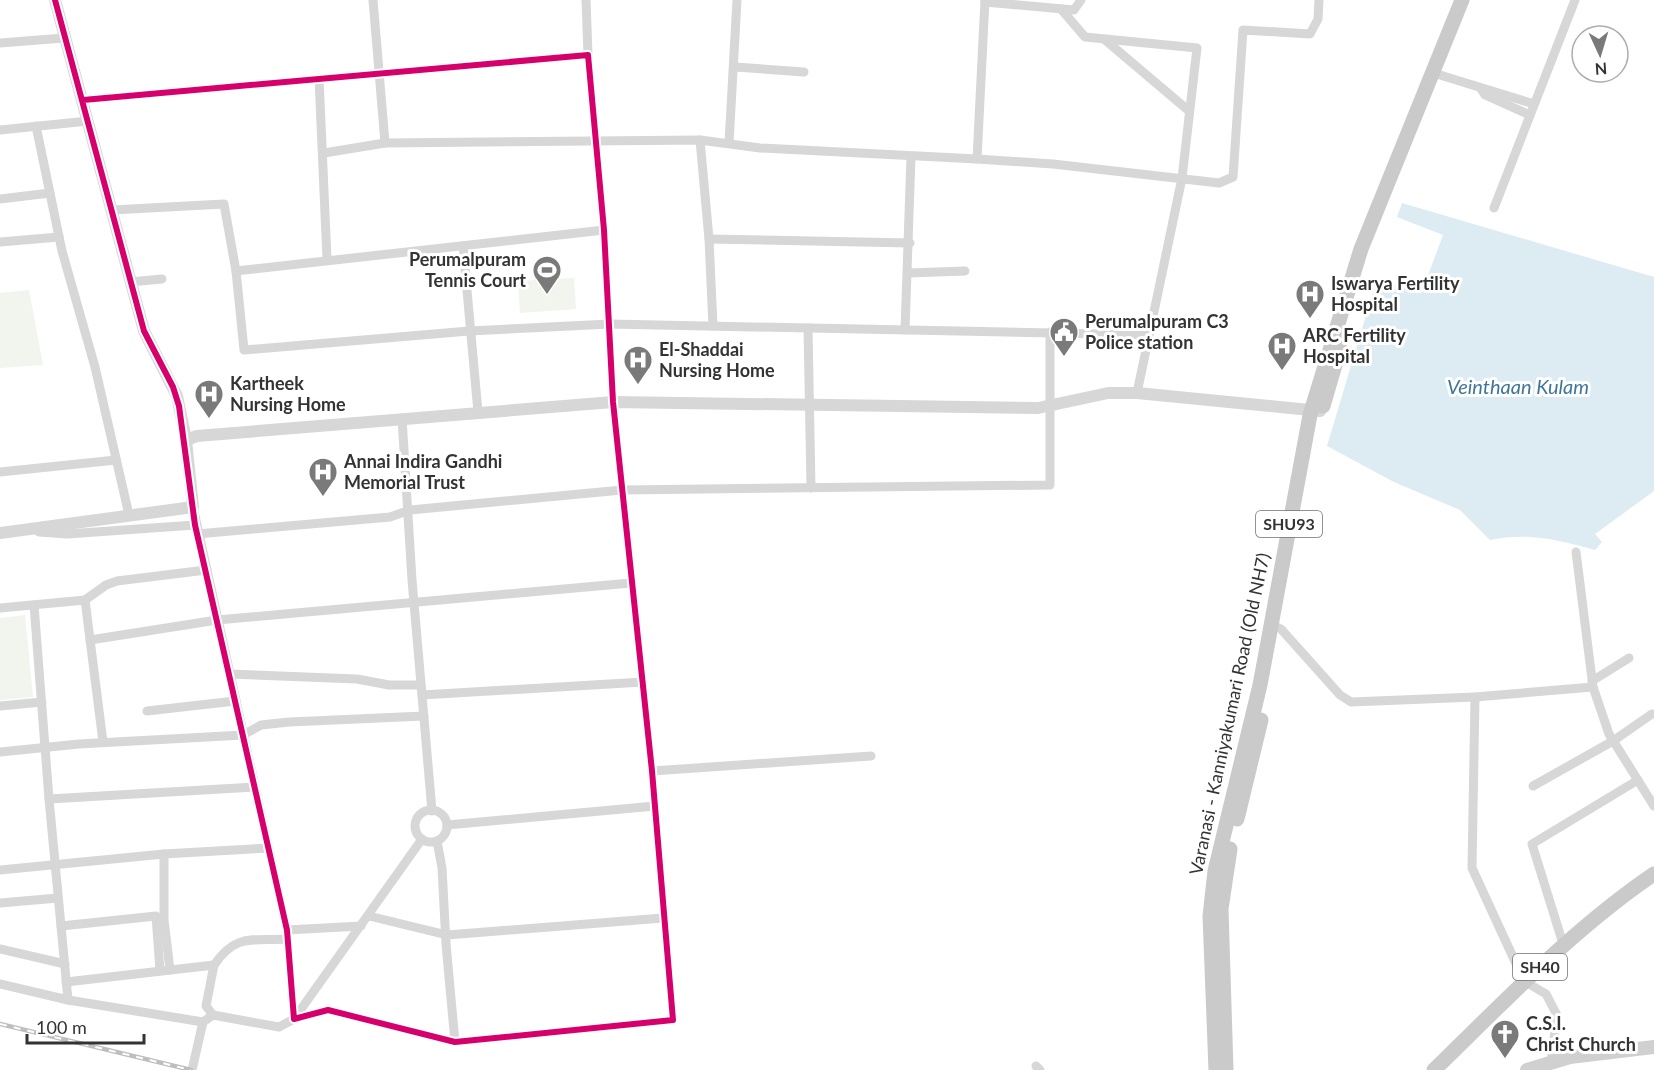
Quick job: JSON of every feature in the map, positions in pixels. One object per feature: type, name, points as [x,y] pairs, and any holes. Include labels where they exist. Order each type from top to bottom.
[{"type":"main road","name":"Varanasi - Kanniyakumari Road (Old NH7)","points":[[1226,1070],[1221,909],[1227,866],[1301,505],[1316,413],[1361,249],[1462,0]]},
{"type":"main road","name":"Varanasi - Kanniyakumari Road (Old NH7)","points":[[1316,413],[1389,200],[1471,0]]},
{"type":"main road","name":"Varanasi - Kanniyakumari Road (Old NH7)","points":[[1216,1070],[1210,916],[1215,871],[1277,627]]},
{"type":"main road","name":"SH40","points":[[1434,1070],[1524,981],[1626,893],[1654,874]]},
{"type":"main road","points":[[1527,1070],[1570,1057],[1654,1047]]},
{"type":"street","points":[[55,0],[130,282],[148,340],[177,396],[186,440],[196,529],[288,935],[294,1019]]},
{"type":"street","points":[[373,0],[385,143]]},
{"type":"street","points":[[361,926],[236,941],[225,949],[214,965],[206,1006],[213,1015],[279,1027],[294,1019],[328,1010],[455,1042],[673,1020],[652,771],[630,583],[613,405],[604,230],[588,56],[586,0]]},
{"type":"street","points":[[729,143],[737,0]]},
{"type":"street","points":[[977,159],[985,1],[1077,9],[1081,0]]},
{"type":"street","points":[[324,153],[385,143],[596,143],[700,140],[760,148],[977,159],[1219,183],[1233,177],[1243,30],[1310,34],[1318,19],[1319,0]]},
{"type":"street","points":[[1494,208],[1575,0]]},
{"type":"street","points":[[1061,9],[1085,37],[1197,48],[1182,178],[1137,393]]},
{"type":"street","points":[[0,43],[64,38]]},
{"type":"street","points":[[1103,39],[1189,111]]},
{"type":"street","points":[[82,100],[588,56]]},
{"type":"street","points":[[735,67],[804,72]]},
{"type":"street","points":[[1440,75],[1481,89],[1490,88],[1534,104]]},
{"type":"street","points":[[319,78],[327,260]]},
{"type":"street","points":[[1481,89],[1485,95],[1530,115]]},
{"type":"street","points":[[0,130],[88,121]]},
{"type":"street","points":[[36,126],[59,237],[95,367],[129,516]]},
{"type":"street","points":[[700,140],[709,239],[713,326]]},
{"type":"street","points":[[905,330],[910,243],[911,157]]},
{"type":"street","points":[[0,199],[50,194]]},
{"type":"street","points":[[112,210],[224,204],[236,271],[244,350],[469,331],[610,324],[1149,335]]},
{"type":"street","points":[[236,271],[604,230]]},
{"type":"street","points":[[0,242],[59,237]]},
{"type":"street","points":[[709,239],[910,243]]},
{"type":"street","points":[[463,246],[478,412]]},
{"type":"street","points":[[908,273],[965,271]]},
{"type":"street","points":[[130,282],[162,279]]},
{"type":"street","points":[[808,328],[811,488]]},
{"type":"street","points":[[22,530],[67,534],[390,518],[410,510],[622,490],[1050,485],[1052,409],[1050,332]]},
{"type":"street","points":[[1052,409],[1108,393],[1137,393],[1316,413]]},
{"type":"street","points":[[402,421],[478,412],[613,405],[1052,409],[1125,400],[1316,413]]},
{"type":"street","points":[[186,440],[197,436],[613,405]]},
{"type":"street","points":[[402,421],[410,510],[414,602],[432,811]]},
{"type":"street","points":[[0,472],[116,460]]},
{"type":"street","points":[[0,533],[193,507]]},
{"type":"street","points":[[1576,552],[1593,684],[1613,741],[1654,806]]},
{"type":"street","points":[[0,608],[85,600],[117,580],[206,570]]},
{"type":"street","points":[[90,640],[217,620],[630,583]]},
{"type":"street","points":[[85,600],[103,742]]},
{"type":"street","points":[[34,605],[68,1000]]},
{"type":"street","points":[[1277,627],[1340,695],[1351,702],[1475,697],[1593,684],[1629,658]]},
{"type":"street","points":[[229,674],[357,679],[421,690],[643,682]]},
{"type":"street","points":[[1475,697],[1472,868],[1524,981],[1546,994],[1557,1015],[1551,1063]]},
{"type":"street","points":[[147,711],[235,701]]},
{"type":"street","points":[[0,706],[42,702]]},
{"type":"street","points":[[1533,786],[1613,741],[1652,714]]},
{"type":"street","points":[[0,752],[103,742],[243,735],[261,725],[289,722],[423,716]]},
{"type":"street","points":[[652,771],[871,756]]},
{"type":"street","points":[[1564,947],[1532,844],[1638,780]]},
{"type":"street","points":[[49,799],[255,787]]},
{"type":"street","points":[[447,825],[655,806]]},
{"type":"street","points":[[432,811],[440,814],[447,825],[445,834],[437,841],[422,839],[416,832],[416,823],[420,816],[432,811]]},
{"type":"street","points":[[294,1019],[422,839]]},
{"type":"street","points":[[437,841],[442,868],[455,1042]]},
{"type":"street","points":[[0,870],[164,854],[269,848]]},
{"type":"street","points":[[164,854],[165,971]]},
{"type":"street","points":[[0,903],[58,898]]},
{"type":"street","points":[[61,926],[156,916],[165,971]]},
{"type":"street","points":[[369,916],[447,935],[663,918]]},
{"type":"street","points":[[0,950],[64,964]]},
{"type":"street","points":[[66,982],[214,965]]},
{"type":"street","points":[[0,984],[68,1000],[203,1022]]},
{"type":"street","points":[[192,1070],[203,1022],[213,1015]]},
{"type":"shaded area","name":"Perumalpuram Tennis Court","points":[[574,278],[576,309],[520,313],[518,281]]},
{"type":"shaded area","points":[[29,290],[43,365],[0,368],[0,293]]},
{"type":"shaded area","points":[[25,615],[33,697],[0,700],[0,618]]},
{"type":"water","name":"Veinthaan Kulam","points":[[1402,203],[1654,277],[1654,491],[1595,534],[1602,542],[1595,550],[1556,540],[1530,537],[1490,540],[1460,510],[1394,482],[1327,446],[1376,282],[1423,289],[1443,235],[1397,217]]},
{"type":"railway","points":[[0,1024],[191,1070]]},
{"type":"cycle path","points":[[55,0],[144,331],[173,387],[179,406],[195,525],[287,930],[294,1019],[328,1010],[455,1042],[673,1020],[652,771],[613,402],[604,230],[588,55],[83,100]]},
{"type":"place","name":"Perumalpuram Tennis Court","points":[[547,296]]},
{"type":"place","name":"Iswarya Fertility Hospital","points":[[1310,320]]},
{"type":"place","name":"Perumalpuram C3 Police station","points":[[1064,358]]},
{"type":"place","name":"ARC Fertility Hospital","points":[[1282,372]]},
{"type":"place","name":"El-Shaddai Nursing Home","points":[[638,386]]},
{"type":"place","name":"Kartheek Nursing Home","points":[[209,420]]},
{"type":"place","name":"Annai Indira Gandhi Memorial Trust","points":[[323,498]]},
{"type":"place","name":"C.S.I. Christ Church","points":[[1505,1060]]}]
